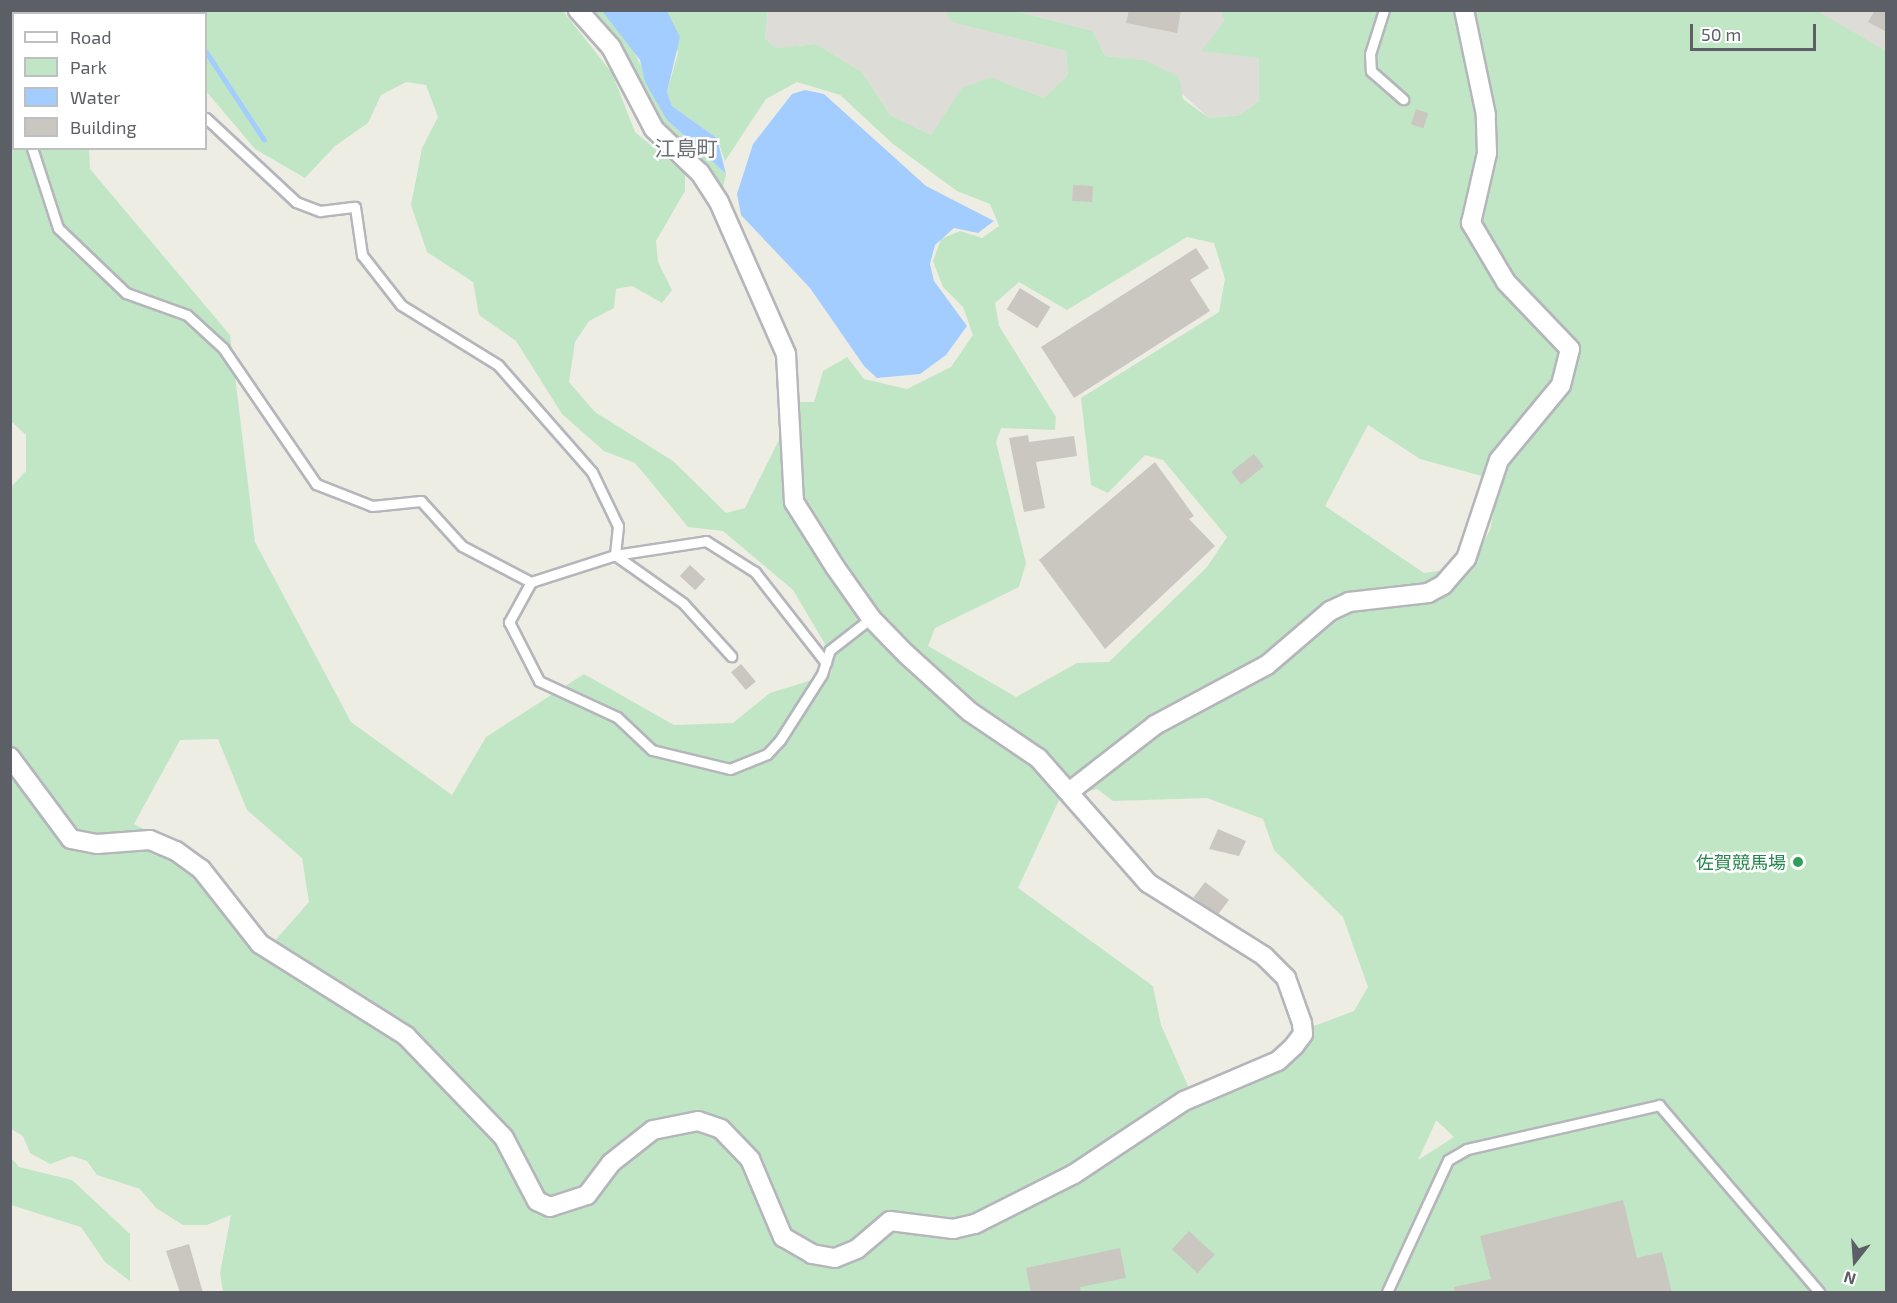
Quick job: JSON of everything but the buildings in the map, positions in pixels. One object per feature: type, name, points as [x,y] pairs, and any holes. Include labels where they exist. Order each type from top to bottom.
[{"type":"street","points":[[10,757],[71,839],[97,844],[150,840],[176,851],[201,869],[260,944],[406,1036],[504,1138],[537,1201],[560,1208],[577,1202],[632,1144],[669,1123],[698,1121],[721,1129],[750,1158],[783,1238],[812,1254],[835,1258],[857,1249],[890,1221],[953,1229],[975,1224],[1074,1174],[1184,1101],[1278,1061],[1303,1034],[1300,1006],[1286,978],[1264,956],[1148,883],[1038,758],[970,712],[871,618],[794,502],[786,354],[719,202],[700,173],[654,129],[611,47],[578,10]]},
{"type":"street","points":[[1069,792],[1155,725],[1267,665],[1330,611],[1349,602],[1428,593],[1443,585],[1466,559],[1499,460],[1561,385],[1570,349],[1506,282],[1472,223],[1487,153],[1486,116],[1464,10]]},
{"type":"lane","points":[[1383,10],[1370,54],[1371,72],[1403,99]]},
{"type":"lane","points":[[207,119],[296,202],[320,211],[355,207],[362,255],[401,305],[498,365],[592,472],[618,526],[615,555]]},
{"type":"lane","points":[[33,150],[58,228],[126,293],[187,315],[223,348],[316,484],[372,506],[421,501],[462,546],[531,582]]},
{"type":"lane","points":[[825,663],[755,572],[706,541],[615,555],[531,582],[509,622],[539,681],[617,717],[652,750],[673,759],[730,769],[766,754],[800,713],[825,663],[847,633],[871,618]]},
{"type":"lane","points":[[615,555],[683,603],[731,656]]},
{"type":"lane","points":[[1387,1293],[1448,1160],[1467,1149],[1659,1105],[1819,1293]]},
{"type":"shaded area","points":[[768,11],[945,11],[953,22],[1066,51],[1068,76],[1044,98],[991,77],[963,88],[931,135],[890,115],[862,72],[816,44],[776,48],[765,40]]},
{"type":"shaded area","points":[[1016,11],[1222,11],[1224,22],[1259,58],[1259,101],[1240,115],[1209,118],[1144,60],[1105,56],[1093,31]]},
{"type":"shaded area","points":[[1817,11],[1886,11],[1886,51],[1820,17]]},
{"type":"green space","points":[[11,11],[45,12],[12,12],[12,150],[89,150],[90,169],[230,335],[255,542],[351,722],[452,795],[486,737],[584,674],[674,725],[733,723],[770,693],[831,674],[834,659],[793,590],[723,531],[688,527],[635,463],[604,451],[562,414],[516,341],[479,315],[473,282],[427,252],[411,205],[422,148],[438,117],[426,85],[406,82],[381,95],[368,123],[335,146],[305,178],[255,149],[207,92],[207,12],[174,11],[563,11],[612,73],[635,132],[685,174],[685,191],[656,241],[658,262],[672,290],[662,303],[632,286],[616,289],[614,308],[589,321],[575,342],[569,382],[595,412],[673,461],[726,513],[745,508],[798,402],[814,402],[823,371],[847,357],[864,379],[907,389],[951,367],[973,335],[963,307],[943,287],[933,261],[941,239],[960,231],[982,238],[999,226],[990,204],[957,191],[893,144],[840,95],[797,82],[766,99],[725,161],[717,138],[672,106],[667,92],[678,53],[667,11],[768,11],[765,39],[776,48],[816,44],[862,72],[890,115],[931,135],[962,88],[991,77],[1044,98],[1068,75],[1066,51],[952,22],[945,11],[1016,11],[1093,31],[1105,56],[1144,60],[1179,77],[1183,99],[1209,118],[1240,115],[1259,101],[1259,58],[1201,51],[1224,22],[1222,11],[1817,11],[1886,51],[1886,1292],[223,1292],[220,1273],[231,1215],[207,1225],[183,1225],[156,1208],[140,1189],[97,1175],[87,1161],[72,1156],[50,1164],[30,1153],[23,1136],[11,1129],[10,488],[26,471],[26,435],[11,421]],"holes":[[[1187,237],[1214,243],[1225,279],[1219,312],[1081,398],[1091,485],[1108,493],[1145,455],[1163,460],[1227,537],[1207,567],[1109,662],[1077,663],[1016,697],[928,646],[935,628],[1019,587],[1026,563],[996,442],[1001,428],[1055,430],[1056,417],[999,326],[995,303],[1019,282],[1067,310]],[[1368,425],[1420,459],[1500,481],[1490,530],[1470,567],[1424,573],[1325,506]],[[218,739],[247,810],[302,858],[309,902],[271,945],[211,863],[134,824],[180,740]],[[1097,789],[1113,801],[1207,798],[1263,819],[1274,850],[1343,917],[1368,987],[1354,1011],[1314,1026],[1295,1059],[1196,1104],[1161,1025],[1153,986],[1018,888],[1060,798]],[[1436,1121],[1454,1137],[1418,1160]]]},
{"type":"green space","points":[[583,11],[602,11],[631,45],[667,120],[726,174],[722,192],[654,124]]},
{"type":"green space","points":[[11,1158],[19,1167],[72,1180],[130,1234],[130,1281],[105,1262],[81,1227],[11,1205]]},
{"type":"water","points":[[602,11],[667,11],[680,37],[667,92],[672,106],[717,138],[726,174],[667,120],[645,82],[640,60]]},
{"type":"water","points":[[805,90],[824,94],[926,186],[994,221],[978,233],[954,228],[935,245],[930,264],[934,281],[967,326],[946,355],[920,374],[877,378],[864,366],[810,288],[741,215],[737,194],[753,144],[792,94]]},
{"type":"waterway","points":[[207,54],[264,140]]},
{"type":"place","name":"佐賀競馬場","points":[[1798,862]]},
{"type":"district","name":"江島町","points":[[686,148]]}]
